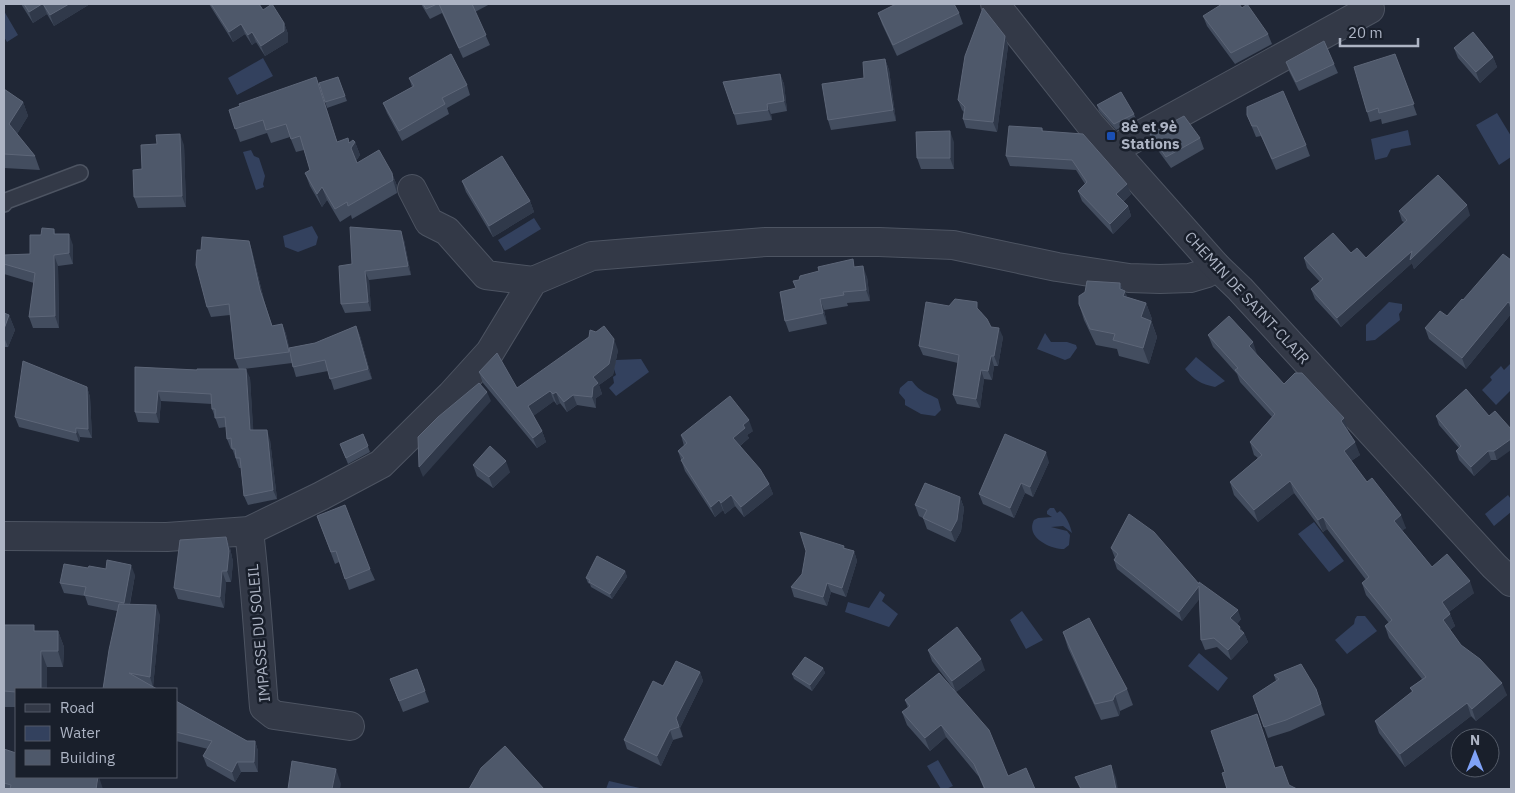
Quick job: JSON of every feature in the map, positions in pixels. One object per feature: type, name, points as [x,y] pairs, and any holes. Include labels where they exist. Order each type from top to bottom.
[{"type":"street","name":"CHEMIN DE SAINT-CLAIR","points":[[995,4],[1112,150],[1216,266],[1247,296],[1494,566],[1511,582]]},
{"type":"street","points":[[1112,150],[1372,6]]},
{"type":"street","points":[[412,189],[429,222],[447,230],[486,275],[532,281],[592,256],[766,242],[879,242],[953,246],[1057,267],[1129,278],[1190,278],[1207,273],[1216,266]]},
{"type":"street","points":[[4,536],[167,537],[249,531],[381,464],[451,395],[490,352],[532,281]]},
{"type":"street","name":"IMPASSE DU SOLEIL","points":[[249,531],[256,584],[256,608],[264,707],[274,715],[350,726]]},
{"type":"lane","points":[[4,204],[6,201],[80,173]]},
{"type":"water","points":[[4,11],[18,35],[7,42],[4,37]]},
{"type":"water","points":[[263,58],[273,76],[237,95],[228,78]]},
{"type":"water","points":[[1497,113],[1511,136],[1511,157],[1499,165],[1476,125]]},
{"type":"water","points":[[1408,130],[1411,145],[1391,149],[1387,157],[1375,160],[1371,139]]},
{"type":"water","points":[[251,150],[254,156],[259,158],[265,176],[264,187],[256,190],[243,152]]},
{"type":"water","points":[[534,218],[541,229],[505,251],[498,240]]},
{"type":"water","points":[[312,226],[318,237],[316,245],[298,252],[285,247],[283,236]]},
{"type":"water","points":[[1389,302],[1402,304],[1402,310],[1399,314],[1400,320],[1375,340],[1366,341],[1366,325]]},
{"type":"water","points":[[1045,333],[1051,342],[1067,342],[1076,345],[1077,348],[1070,358],[1065,360],[1037,349]]},
{"type":"water","points":[[1196,357],[1225,381],[1215,387],[1195,379],[1185,369]]},
{"type":"water","points":[[641,359],[649,372],[616,396],[609,388],[614,383],[613,377],[616,375],[614,369],[616,360]]},
{"type":"water","points":[[1511,363],[1511,390],[1496,405],[1482,390],[1492,380],[1490,377],[1501,366],[1504,370]]},
{"type":"water","points":[[908,381],[912,381],[921,390],[938,399],[941,410],[935,416],[921,414],[905,405],[905,400],[899,393],[900,388]]},
{"type":"water","points":[[1508,495],[1511,499],[1511,512],[1494,526],[1485,514]]},
{"type":"water","points":[[1050,508],[1054,508],[1057,513],[1060,511],[1070,527],[1072,533],[1063,526],[1051,527],[1067,531],[1070,535],[1069,545],[1064,549],[1052,547],[1040,541],[1033,532],[1034,520],[1052,517],[1047,514]]},
{"type":"water","points":[[1314,522],[1344,561],[1329,572],[1298,534]]},
{"type":"water","points":[[880,591],[885,595],[882,601],[898,614],[889,627],[845,612],[848,602],[869,608]]},
{"type":"water","points":[[1022,611],[1043,640],[1026,649],[1010,620]]},
{"type":"water","points":[[1357,616],[1365,616],[1377,631],[1347,654],[1335,640],[1354,624]]},
{"type":"water","points":[[1199,653],[1228,678],[1218,691],[1188,666]]},
{"type":"water","points":[[938,760],[953,786],[946,789],[941,789],[927,766]]},
{"type":"water","points":[[609,781],[644,789],[606,789]]},
{"type":"building","points":[[24,4],[42,4],[29,12]]},
{"type":"building","points":[[43,4],[69,4],[50,15]]},
{"type":"building","points":[[211,4],[259,4],[263,10],[272,4],[284,23],[284,31],[261,46],[252,32],[248,35],[241,24],[229,32]]},
{"type":"building","points":[[423,4],[437,4],[426,9]]},
{"type":"building","points":[[439,4],[472,4],[486,35],[459,48]]},
{"type":"building","points":[[896,4],[954,4],[959,13],[893,45],[878,13]]},
{"type":"building","points":[[1222,4],[1239,4],[1242,8],[1247,4],[1268,34],[1231,53],[1203,16]]},
{"type":"building","points":[[983,8],[1005,36],[993,122],[963,119],[965,107],[958,100],[965,56]]},
{"type":"building","points":[[1473,32],[1493,57],[1476,72],[1454,48]]},
{"type":"building","points":[[1324,41],[1334,64],[1296,82],[1286,62]]},
{"type":"building","points":[[451,54],[467,85],[442,98],[445,104],[399,131],[383,103],[414,86],[409,78]]},
{"type":"building","points":[[1395,54],[1414,104],[1379,113],[1378,108],[1367,112],[1354,67]]},
{"type":"building","points":[[885,59],[893,110],[828,120],[822,84],[864,78],[863,62]]},
{"type":"building","points":[[780,74],[784,101],[767,104],[768,110],[734,114],[723,82]]},
{"type":"building","points":[[316,77],[337,142],[348,138],[349,143],[353,140],[355,142],[351,148],[357,163],[379,150],[392,173],[393,180],[348,206],[347,202],[335,209],[322,187],[317,194],[305,173],[310,170],[300,136],[291,139],[286,124],[266,130],[263,120],[235,129],[229,110],[240,106],[239,104]]},
{"type":"building","points":[[338,77],[345,96],[325,102],[319,83]]},
{"type":"building","points":[[4,89],[23,102],[9,124],[35,156],[4,154]]},
{"type":"building","points":[[1283,91],[1306,145],[1272,159],[1257,126],[1252,126],[1247,115],[1247,107]]},
{"type":"building","points":[[1121,92],[1134,114],[1114,124],[1097,105]]},
{"type":"building","points":[[1184,116],[1200,138],[1166,157],[1150,134]]},
{"type":"building","points":[[1009,126],[1042,128],[1042,131],[1083,134],[1127,184],[1116,194],[1128,206],[1110,224],[1078,191],[1087,182],[1072,160],[1006,156]]},
{"type":"building","points":[[950,131],[950,158],[917,158],[916,132]]},
{"type":"building","points":[[180,134],[182,196],[134,197],[133,170],[142,169],[141,145],[157,144],[156,135]]},
{"type":"building","points":[[502,156],[530,201],[489,226],[462,181]]},
{"type":"building","points":[[1438,175],[1467,205],[1410,260],[1412,251],[1337,318],[1311,289],[1323,279],[1304,258],[1333,233],[1351,253],[1357,248],[1366,258],[1407,220],[1399,211]]},
{"type":"building","points":[[350,227],[401,231],[408,266],[365,271],[368,302],[341,304],[339,266],[352,264]]},
{"type":"building","points":[[42,228],[54,229],[54,234],[69,234],[69,253],[54,255],[55,316],[29,317],[35,273],[4,264],[4,255],[30,254],[30,235],[41,235]]},
{"type":"building","points":[[202,237],[249,241],[260,290],[272,326],[282,324],[289,352],[235,359],[229,304],[207,307],[196,265],[197,250],[201,250]]},
{"type":"building","points":[[1503,254],[1511,260],[1511,304],[1508,302],[1462,358],[1425,328],[1440,311],[1447,316]]},
{"type":"building","points":[[853,259],[854,267],[863,266],[866,290],[843,292],[844,295],[820,299],[823,313],[785,321],[780,292],[796,288],[793,281],[799,280],[800,276],[819,271],[818,267]]},
{"type":"building","points":[[1087,281],[1120,283],[1120,289],[1125,291],[1123,296],[1146,303],[1141,317],[1151,321],[1143,348],[1113,340],[1115,334],[1090,329],[1079,304],[1079,296],[1085,292]]},
{"type":"building","points":[[955,299],[977,302],[977,308],[987,319],[991,327],[999,328],[994,356],[991,356],[988,371],[981,370],[976,399],[953,395],[959,355],[919,346],[926,302],[949,306]]},
{"type":"building","points":[[4,313],[9,315],[4,329]]},
{"type":"building","points":[[1229,316],[1253,342],[1249,346],[1284,384],[1295,373],[1302,373],[1344,418],[1341,421],[1355,442],[1344,451],[1367,482],[1372,478],[1401,515],[1394,521],[1432,567],[1447,554],[1470,581],[1442,602],[1450,614],[1443,620],[1461,645],[1480,659],[1502,683],[1472,709],[1467,703],[1400,754],[1375,721],[1413,691],[1410,688],[1426,677],[1385,626],[1392,620],[1362,583],[1369,577],[1323,517],[1318,520],[1290,481],[1254,510],[1230,482],[1262,455],[1250,442],[1275,414],[1235,370],[1238,368],[1208,335]]},
{"type":"building","points":[[356,326],[368,369],[330,379],[325,360],[293,367],[289,348],[315,343]]},
{"type":"building","points":[[604,326],[614,339],[609,364],[593,377],[598,383],[593,387],[592,397],[573,395],[564,402],[556,392],[553,394],[550,391],[528,406],[542,431],[533,438],[479,372],[497,353],[517,388],[589,337],[590,330],[596,332]]},
{"type":"building","points":[[23,361],[87,387],[88,429],[76,428],[76,433],[15,417]]},
{"type":"building","points":[[135,367],[197,370],[246,369],[250,430],[267,430],[273,490],[244,496],[240,458],[236,458],[235,449],[232,449],[231,438],[227,439],[225,417],[215,418],[211,394],[158,391],[156,413],[135,412]]},
{"type":"building","points":[[479,383],[487,392],[419,467],[418,437],[438,417]]},
{"type":"building","points":[[1466,389],[1489,416],[1495,411],[1511,429],[1511,439],[1494,451],[1488,451],[1471,467],[1456,451],[1461,446],[1436,416]]},
{"type":"building","points":[[730,396],[749,420],[743,425],[745,428],[733,438],[760,469],[769,484],[741,507],[731,495],[721,503],[719,500],[711,507],[681,460],[684,458],[678,451],[687,443],[681,435]]},
{"type":"building","points":[[363,434],[368,446],[346,458],[340,444]]},
{"type":"building","points":[[1005,434],[1046,452],[1030,487],[1021,483],[1010,508],[979,494]]},
{"type":"building","points":[[490,446],[506,461],[489,477],[473,465]]},
{"type":"building","points":[[925,483],[960,497],[957,520],[951,531],[923,518],[927,510],[915,505]]},
{"type":"building","points":[[345,505],[370,569],[345,579],[336,551],[331,552],[317,516]]},
{"type":"building","points":[[1129,514],[1154,532],[1199,584],[1199,582],[1238,610],[1230,618],[1244,633],[1228,650],[1214,638],[1201,640],[1199,586],[1179,612],[1114,560],[1118,554],[1111,548]]},
{"type":"building","points":[[800,532],[854,551],[842,588],[827,583],[823,597],[791,587],[802,574],[806,551]]},
{"type":"building","points":[[226,537],[229,551],[227,571],[222,571],[220,597],[174,588],[180,540]]},
{"type":"building","points":[[597,556],[625,571],[610,594],[589,582],[590,580],[586,578]]},
{"type":"building","points":[[107,560],[131,565],[124,603],[84,595],[86,587],[60,583],[64,564],[106,569]]},
{"type":"building","points":[[119,604],[156,605],[150,677],[129,673],[155,688],[103,688]]},
{"type":"building","points":[[1089,618],[1127,689],[1115,695],[1113,700],[1095,704],[1063,632]]},
{"type":"building","points":[[4,625],[34,625],[34,631],[58,631],[58,651],[41,651],[41,688],[15,688],[15,692],[4,691]]},
{"type":"building","points":[[957,627],[981,659],[952,681],[928,650]]},
{"type":"building","points":[[805,657],[823,668],[810,685],[792,674]]},
{"type":"building","points":[[676,661],[700,672],[676,718],[679,727],[670,730],[657,756],[624,740],[653,681],[663,686]]},
{"type":"building","points":[[1301,664],[1316,689],[1321,704],[1286,720],[1264,727],[1253,696],[1279,679],[1274,675]]},
{"type":"building","points":[[417,669],[425,691],[399,701],[390,679]]},
{"type":"building","points":[[939,673],[989,730],[1008,776],[1026,768],[1035,789],[985,789],[974,764],[941,725],[925,738],[902,712],[910,706],[905,700]]},
{"type":"building","points":[[178,702],[247,741],[255,741],[254,762],[237,762],[232,772],[203,756],[212,741],[178,732]]},
{"type":"building","points":[[1257,714],[1275,768],[1282,766],[1289,785],[1297,789],[1227,789],[1222,773],[1225,772],[1211,731]]},
{"type":"building","points":[[505,746],[544,789],[469,789],[481,768]]},
{"type":"building","points":[[4,749],[15,753],[15,778],[98,778],[96,789],[10,789],[11,785],[4,783]]},
{"type":"building","points":[[292,761],[336,769],[332,789],[288,789]]},
{"type":"building","points":[[1111,765],[1116,789],[1081,789],[1075,777]]},
{"type":"place","name":"8è et 9è Stations","points":[[1111,136]]}]
